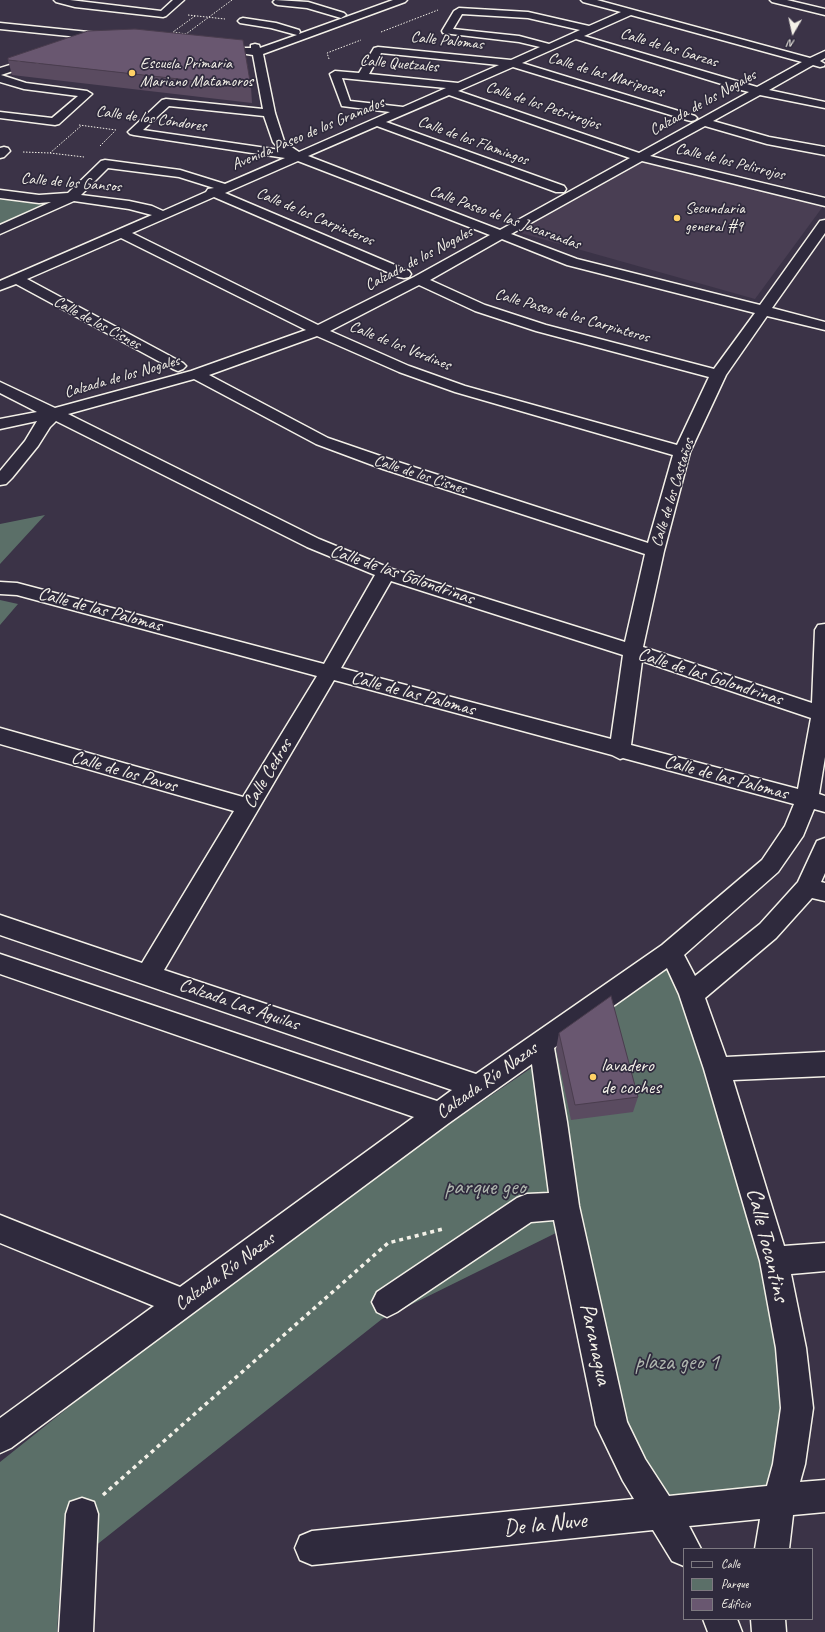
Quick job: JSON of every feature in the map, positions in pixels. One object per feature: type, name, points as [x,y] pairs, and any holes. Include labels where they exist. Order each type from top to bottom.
[{"type":"street","points":[[59,0],[75,4],[163,14],[179,0]]},
{"type":"street","points":[[256,50],[295,32],[381,0]]},
{"type":"street","points":[[586,0],[816,59]]},
{"type":"street","points":[[606,0],[816,59]]},
{"type":"street","points":[[775,0],[825,12]]},
{"type":"street","points":[[279,1],[308,5],[341,15]]},
{"type":"street","points":[[234,47],[256,50],[394,1]]},
{"type":"street","points":[[550,47],[519,39],[447,31],[459,11],[528,16],[589,29]]},
{"type":"street","name":"Avenida Paseo de los Granados","points":[[0,286],[630,12]]},
{"type":"street","points":[[0,21],[116,35]]},
{"type":"street","points":[[243,21],[272,25],[295,32]]},
{"type":"street","points":[[0,26],[89,35],[102,34]]},
{"type":"street","points":[[81,44],[102,34]]},
{"type":"street","points":[[66,42],[89,35]]},
{"type":"street","name":"Calle de las Garzas","points":[[575,36],[759,92],[825,104]]},
{"type":"street","name":"Calzada de los Nogales","points":[[216,353],[305,324],[404,274],[560,189],[705,122],[816,59],[825,44]]},
{"type":"street","name":"Calle Paseo de las Jacarandas","points":[[256,50],[269,113],[279,142],[286,150],[297,156],[484,230],[572,262],[825,326]]},
{"type":"street","name":"Calle Palomas","points":[[362,77],[378,50],[512,64]]},
{"type":"street","points":[[0,64],[48,52],[0,72]]},
{"type":"street","name":"Calzada de los Nogales","points":[[0,424],[318,331],[419,280],[499,235],[691,118],[745,88],[816,59]]},
{"type":"street","name":"Calle de las Mariposas","points":[[512,64],[691,118]]},
{"type":"street","points":[[335,74],[346,104],[404,110]]},
{"type":"street","name":"Calle Quetzales","points":[[335,74],[454,88]]},
{"type":"street","points":[[0,78],[24,86],[87,94],[55,122],[0,115]]},
{"type":"street","name":"Calle de los Petrirrojos","points":[[454,88],[634,154]]},
{"type":"street","name":"Calle de los Cóndores","points":[[269,113],[166,102],[134,132],[297,156]]},
{"type":"street","name":"Calle de los Flamingos","points":[[375,122],[560,189]]},
{"type":"street","points":[[705,122],[768,140],[825,151]]},
{"type":"street","name":"Calle de los Pelirrojos","points":[[634,154],[734,182],[825,202]]},
{"type":"street","points":[[0,230],[72,197],[106,164]]},
{"type":"street","name":"Calle de los Carpinteros","points":[[106,164],[180,174],[404,274]]},
{"type":"street","name":"Calle de los Gansos","points":[[0,194],[39,199],[72,197],[129,205],[148,209],[162,215]]},
{"type":"street","name":"Calle de los Castaños","points":[[620,751],[633,651],[655,551],[682,452],[718,376],[825,224]]},
{"type":"street","name":"Calle de los Verdines","points":[[121,233],[318,331],[404,369],[460,390],[682,452]]},
{"type":"street","name":"Calle de los Cisnes","points":[[16,279],[178,366]]},
{"type":"street","name":"Calle Paseo de los Carpinteros","points":[[419,280],[480,308],[525,323],[718,376]]},
{"type":"street","name":"Calzada de los Nogales","points":[[0,416],[48,410],[178,366],[195,367]]},
{"type":"street","name":"Calle de los Cisnes","points":[[195,367],[322,441],[389,465],[655,551]]},
{"type":"street","name":"Calle de las Golondrinas","points":[[0,386],[313,543],[386,573],[633,651],[824,714]]},
{"type":"street","points":[[0,480],[32,443],[43,424],[48,410]]},
{"type":"street","name":"Calle Cedros","points":[[148,974],[330,671],[386,573]]},
{"type":"street","name":"Calle de las Palomas","points":[[0,588],[17,589],[330,671],[620,751],[816,802]]},
{"type":"street","name":"Calzada Río Nazas","points":[[0,1437],[440,1114],[671,952],[770,866],[794,830],[816,802],[824,714],[825,630]]},
{"type":"street","name":"Calle de los Pavos","points":[[0,736],[248,808]]},
{"type":"street","points":[[692,994],[816,890],[825,847]]},
{"type":"street","name":"Calzada Las Águilas","points":[[0,924],[478,1087]]},
{"type":"street","name":"Calle Tocantins","points":[[671,952],[692,994],[717,1069],[774,1260],[791,1348],[797,1408],[789,1464],[778,1501],[772,1548]]},
{"type":"street","name":"Calzada Las Águilas","points":[[0,964],[440,1114]]},
{"type":"street","name":"Paranagua","points":[[541,1044],[554,1122],[565,1206],[612,1424],[634,1470],[683,1548]]},
{"type":"street","points":[[717,1069],[825,1064]]},
{"type":"street","points":[[387,1302],[527,1208],[565,1206]]},
{"type":"street","points":[[0,1229],[184,1303]]},
{"type":"street","points":[[774,1260],[825,1257]]},
{"type":"street","name":"De la Nuve","points":[[312,1548],[825,1496]]},
{"type":"street","points":[[76,1632],[82,1514]]},
{"type":"street","points":[[720,1620],[725,1632]]},
{"type":"street","points":[[768,1620],[769,1632]]},
{"type":"path","points":[[195,16],[173,32],[186,34],[232,0]]},
{"type":"path","points":[[376,34],[444,8]]},
{"type":"path","points":[[163,14],[243,21]]},
{"type":"path","points":[[335,74],[327,53],[362,40]]},
{"type":"path","name":"Calle de los Cóndores","points":[[55,122],[116,130],[88,158]]},
{"type":"path","points":[[50,153],[82,126]]},
{"type":"path","points":[[1,152],[50,153],[88,158],[106,164]]},
{"type":"path","points":[[82,1514],[388,1243],[450,1228]]},
{"type":"shaded area","name":"Secundaria general #9","points":[[643,159],[824,205],[755,299],[517,232]]},
{"type":"green space","points":[[0,196],[57,201],[0,227]]},
{"type":"green space","points":[[45,515],[0,564],[0,524]]},
{"type":"green space","points":[[0,600],[18,604],[0,625]]},
{"type":"green space","name":"plaza geo 1","points":[[669,957],[769,1260],[791,1408],[772,1496],[663,1503],[617,1421],[547,1046]]},
{"type":"green space","name":"parque geo","points":[[540,1062],[566,1228],[382,1319],[61,1573],[57,1632],[0,1632],[0,1462],[271,1246]]},
{"type":"building","name":"Escuela Primaria Mariano Matamoros","points":[[135,29],[243,40],[251,87],[8,60],[8,58],[88,31]]},
{"type":"building","name":"lavadero de coches","points":[[611,996],[638,1097],[575,1105],[559,1033]]},
{"type":"place","name":"Escuela Primaria Mariano Matamoros","points":[[132,73]]},
{"type":"place","name":"Secundaria general #9","points":[[677,218]]},
{"type":"place","name":"lavadero de coches","points":[[593,1077]]}]
